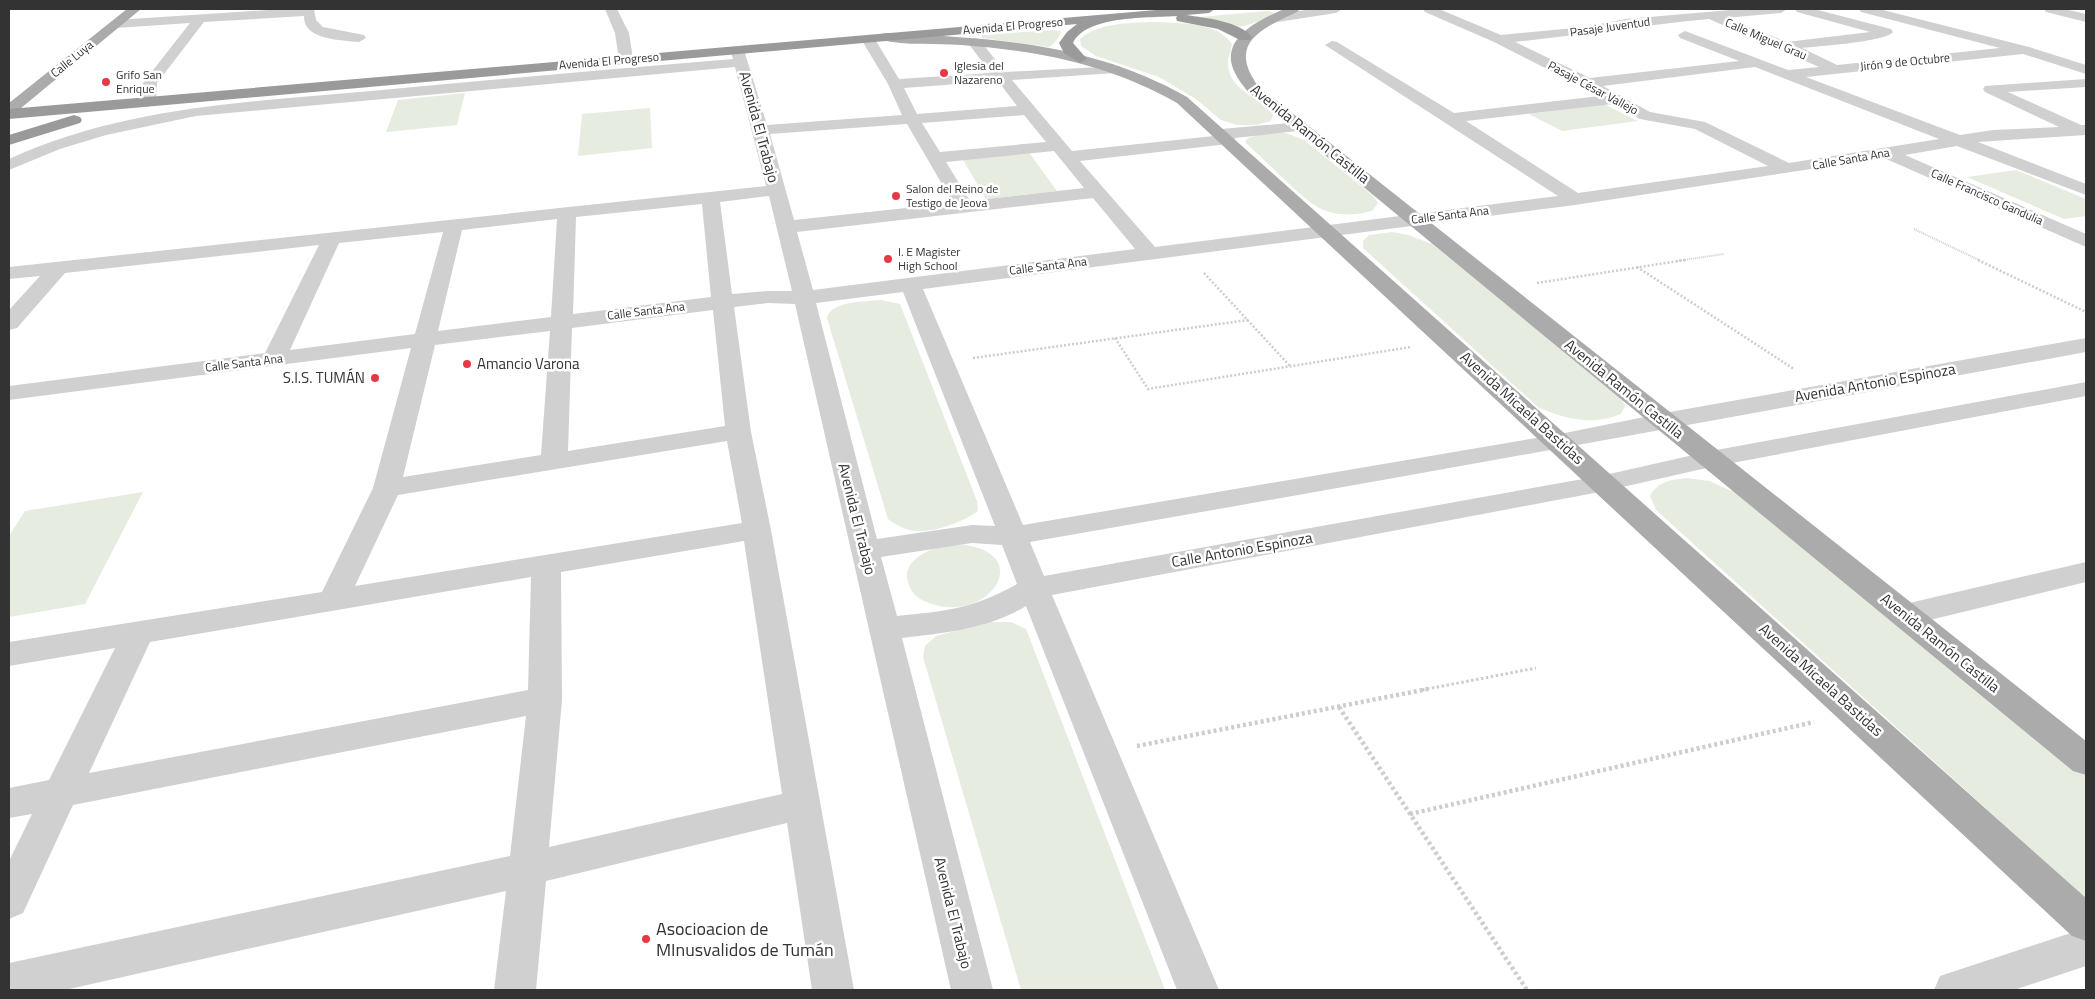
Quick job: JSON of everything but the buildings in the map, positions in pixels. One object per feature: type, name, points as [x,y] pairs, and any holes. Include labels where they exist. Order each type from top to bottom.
[{"type":"highway","name":"Avenida El Progreso","points":[[9,114],[626,59],[739,56],[877,38],[1210,9]]},
{"type":"highway","points":[[1152,14],[1204,22],[1237,32],[1245,37]]},
{"type":"highway","points":[[1080,59],[1069,50],[1066,43],[1069,36],[1076,30],[1105,18]]},
{"type":"highway","points":[[9,140],[91,115],[148,102]]},
{"type":"main road","name":"Calle Luya","points":[[9,110],[135,9]]},
{"type":"main road","points":[[1245,37],[1271,19],[1294,9]]},
{"type":"main road","name":"Avenida Ramón Castilla","points":[[1245,37],[1239,49],[1237,62],[1241,75],[1253,89],[2086,761]]},
{"type":"main road","name":"Avenida Micaela Bastidas","points":[[877,38],[974,42],[1040,50],[1116,69],[1169,91],[1224,137],[1327,230],[2086,923]]},
{"type":"street","points":[[615,9],[622,32],[626,59]]},
{"type":"street","points":[[1271,19],[1336,9]]},
{"type":"street","name":"Pasaje César Vallejo","points":[[1429,9],[1499,39],[1588,83],[1613,99],[1646,116],[1699,125],[1787,170]]},
{"type":"street","name":"Pasaje Juventud","points":[[1499,39],[1585,31],[1701,12],[1781,9]]},
{"type":"street","points":[[1786,46],[1894,34],[1801,9]]},
{"type":"street","name":"Jirón 9 de Octubre","points":[[1865,9],[2024,50],[2086,70]]},
{"type":"street","points":[[2050,9],[2086,18]]},
{"type":"street","points":[[116,24],[295,10],[310,12],[308,20],[311,25],[325,33],[358,38]]},
{"type":"street","name":"Calle Miguel Grau","points":[[1701,12],[1786,46],[1835,69]]},
{"type":"street","points":[[148,102],[150,83],[200,18]]},
{"type":"street","points":[[1685,35],[2086,190]]},
{"type":"street","points":[[1923,38],[1968,36]]},
{"type":"street","points":[[877,38],[911,118],[965,207]]},
{"type":"street","points":[[974,42],[1096,192],[1149,253]]},
{"type":"street","points":[[1332,45],[1451,118],[1575,199]]},
{"type":"street","name":"Jirón 9 de Octubre","points":[[1785,75],[2024,50]]},
{"type":"street","points":[[9,165],[17,156],[93,133],[128,123],[196,111],[739,56]]},
{"type":"street","name":"Avenida El Trabajo","points":[[739,56],[761,130],[804,298],[972,990]]},
{"type":"street","points":[[1588,83],[1755,63]]},
{"type":"street","points":[[895,84],[1116,69]]},
{"type":"street","points":[[2084,131],[1990,88],[2086,83]]},
{"type":"street","points":[[1451,118],[1613,99]]},
{"type":"street","points":[[761,130],[1028,110]]},
{"type":"street","points":[[935,158],[1062,151],[1224,137],[1301,127]]},
{"type":"street","name":"Calle Santa Ana","points":[[9,393],[722,302],[768,297],[804,298],[1575,199],[1787,170],[1993,135],[2084,131]]},
{"type":"street","name":"Calle Francisco Gandulia","points":[[1888,153],[2086,241]]},
{"type":"street","points":[[9,273],[776,190]]},
{"type":"street","points":[[786,227],[1096,192]]},
{"type":"street","points":[[710,197],[738,432],[757,530],[804,804],[833,990]]},
{"type":"street","points":[[554,462],[563,321],[567,212]]},
{"type":"street","points":[[2057,228],[2086,223]]},
{"type":"street","points":[[333,601],[387,488],[454,225]]},
{"type":"street","points":[[274,359],[332,238]]},
{"type":"street","points":[[9,323],[59,268]]},
{"type":"street","points":[[910,284],[1198,990]]},
{"type":"street","name":"Avenida Antonio Espinoza","points":[[1560,442],[1664,421],[2086,345]]},
{"type":"street","points":[[1711,459],[2086,389]]},
{"type":"street","points":[[387,488],[738,432]]},
{"type":"street","points":[[865,550],[972,534],[1013,536],[1560,442]]},
{"type":"street","name":"Calle Antonio Espinoza","points":[[884,629],[962,620],[1003,606],[1034,588],[1605,483],[1711,459]]},
{"type":"street","points":[[9,654],[546,567],[757,530]]},
{"type":"street","points":[[515,990],[545,700],[546,567]]},
{"type":"street","points":[[1905,615],[2086,572]]},
{"type":"street","points":[[9,901],[138,632]]},
{"type":"street","points":[[9,803],[545,700]]},
{"type":"street","points":[[9,983],[528,869],[804,804]]},
{"type":"street","points":[[1956,990],[2086,947]]},
{"type":"path","points":[[1914,229],[2086,312]]},
{"type":"path","points":[[1182,249],[1290,366]]},
{"type":"path","points":[[1500,288],[1724,254]]},
{"type":"path","points":[[1637,268],[1828,391]]},
{"type":"path","points":[[942,362],[1248,320]]},
{"type":"path","points":[[1115,338],[1148,389],[1449,341]]},
{"type":"path","points":[[1101,753],[1536,668]]},
{"type":"path","points":[[1339,707],[1527,990]]},
{"type":"path","points":[[1410,814],[1856,712]]},
{"type":"shaded area","points":[[1268,11],[1275,13],[1253,23],[1238,27],[1200,17]]},
{"type":"shaded area","points":[[1152,22],[1184,23],[1207,27],[1225,36],[1232,44],[1228,63],[1229,72],[1233,80],[1239,87],[1267,108],[1273,115],[1271,121],[1256,125],[1237,125],[1221,120],[1196,99],[1159,77],[1096,56],[1081,46],[1080,39],[1095,30],[1114,25]]},
{"type":"shaded area","points":[[1061,31],[1049,47],[982,38],[982,35]]},
{"type":"shaded area","points":[[465,93],[457,125],[386,132],[398,100]]},
{"type":"shaded area","points":[[1604,104],[1638,121],[1562,131],[1529,114]]},
{"type":"shaded area","points":[[650,108],[652,148],[578,156],[582,114]]},
{"type":"shaded area","points":[[1268,132],[1286,133],[1304,140],[1372,195],[1378,203],[1372,211],[1357,214],[1334,213],[1316,206],[1297,191],[1245,142],[1248,138]]},
{"type":"shaded area","points":[[1028,151],[1057,191],[986,199],[962,158]]},
{"type":"shaded area","points":[[2016,170],[2086,199],[2086,216],[2064,219],[1967,177]]},
{"type":"shaded area","points":[[1392,232],[1408,235],[1432,244],[1620,395],[1625,406],[1621,414],[1600,420],[1580,420],[1539,408],[1363,248],[1363,241],[1369,235]]},
{"type":"shaded area","points":[[881,300],[900,304],[977,501],[978,511],[941,528],[913,531],[888,519],[827,318],[830,312],[842,305]]},
{"type":"shaded area","points":[[1687,478],[1709,481],[1741,495],[2086,776],[2086,899],[1656,510],[1650,496],[1653,491],[1661,484]]},
{"type":"shaded area","points":[[143,492],[85,604],[9,617],[9,536],[25,511]]},
{"type":"shaded area","points":[[948,544],[977,548],[994,557],[1000,570],[997,584],[986,596],[969,605],[948,607],[924,601],[913,592],[909,585],[907,576],[912,562],[933,549]]},
{"type":"shaded area","points":[[988,622],[1011,622],[1026,629],[1165,990],[1021,990],[923,657],[925,646],[936,636]]},
{"type":"place","name":"Iglesia del Nazareno","points":[[944,73]]},
{"type":"place","name":"Grifo San Enrique","points":[[106,82]]},
{"type":"place","name":"Salon del Reino de Testigo de Jeova","points":[[896,196]]},
{"type":"place","name":"I. E Magister High School","points":[[888,259]]},
{"type":"place","name":"Amancio Varona","points":[[467,364]]},
{"type":"place","name":"S.I.S. TUMÁN","points":[[375,378]]},
{"type":"place","name":"Asocioacion de MInusvalidos de Tumán","points":[[646,939]]}]
